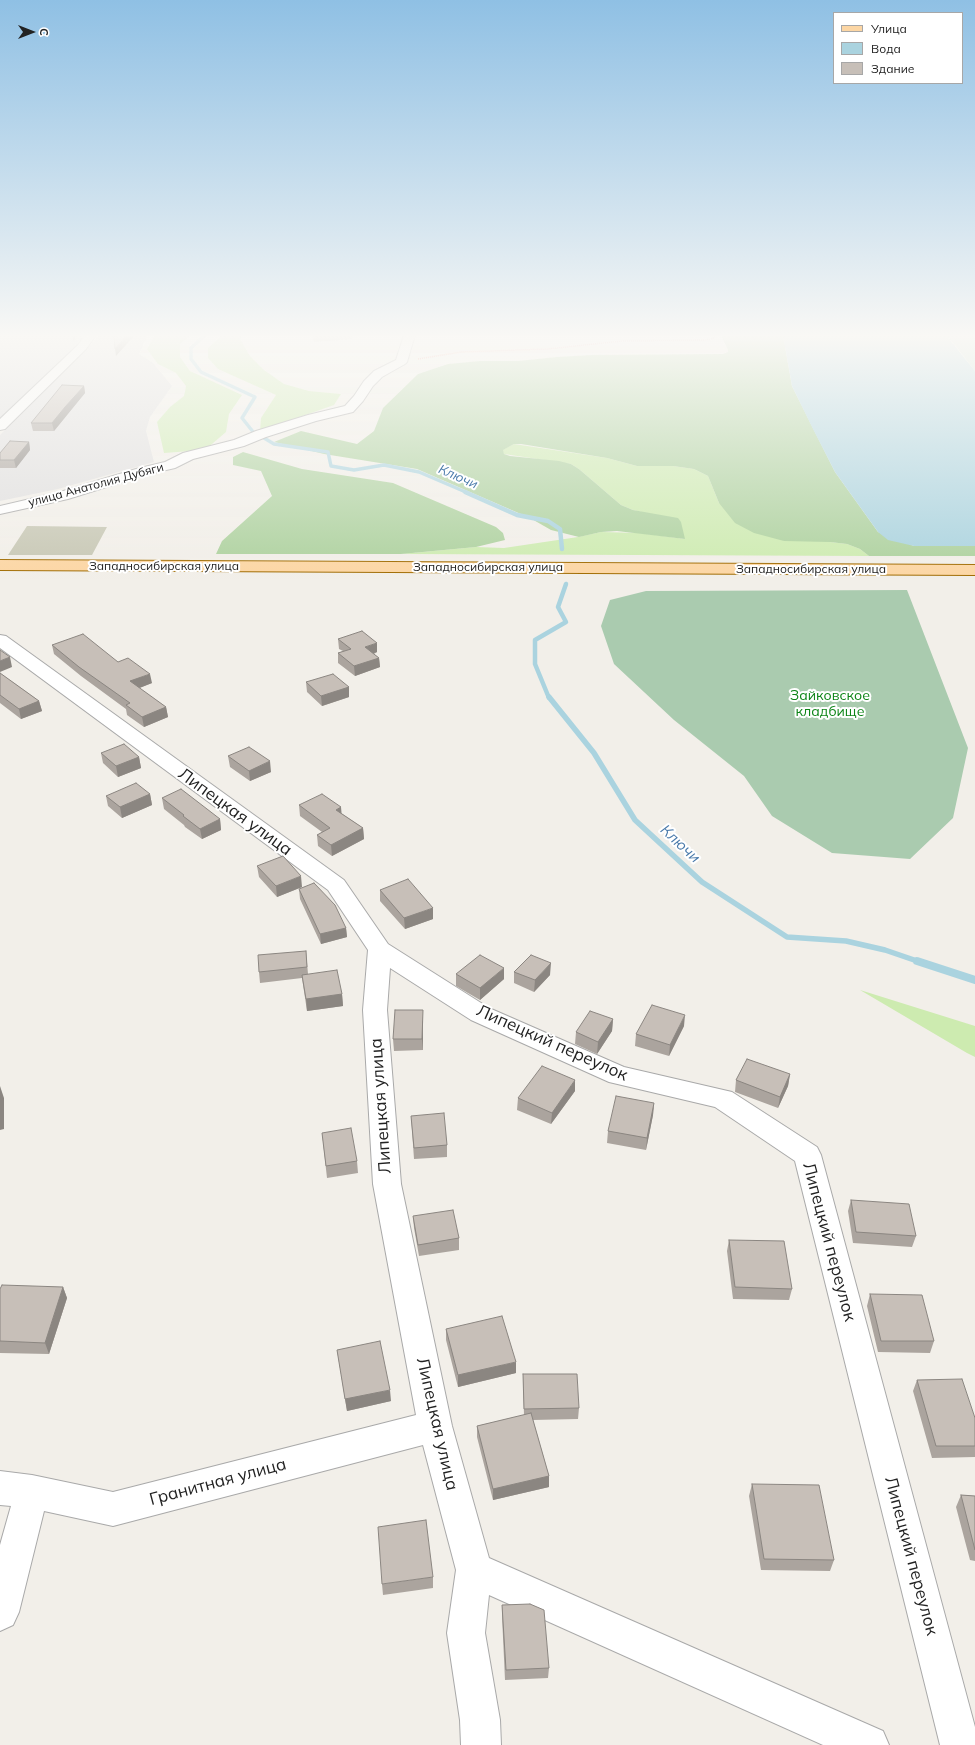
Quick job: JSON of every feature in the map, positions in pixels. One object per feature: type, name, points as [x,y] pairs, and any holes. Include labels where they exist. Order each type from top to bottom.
[{"type":"main road","name":"Западносибирская улица","points":[[0,565],[975,570]]},
{"type":"street","points":[[0,426],[10,416]]},
{"type":"street","name":"улица Анатолия Дубяги","points":[[0,510],[63,496],[141,472],[170,465],[188,456],[232,445],[319,416]]},
{"type":"street","name":"Липецкая улица","points":[[0,640],[336,885],[380,950],[375,1010],[387,1184],[435,1426],[474,1570],[466,1633],[480,1720],[481,1745]]},
{"type":"street","name":"Липецкий переулок","points":[[380,950],[480,1014],[618,1075],[723,1098],[807,1155],[960,1745]]},
{"type":"street","name":"Гранитная улица","points":[[16,1490],[113,1509],[435,1426]]},
{"type":"street","points":[[0,1612],[16,1490]]},
{"type":"street","points":[[474,1570],[869,1745]]},
{"type":"shaded area","points":[[19,416],[150,416],[146,431],[154,462],[58,489],[0,501],[0,435]]},
{"type":"shaded area","points":[[27,526],[107,527],[92,555],[8,555]]},
{"type":"green space","points":[[162,416],[229,416],[226,432],[205,450],[164,453],[157,422]]},
{"type":"green space","points":[[262,416],[301,416],[260,431]]},
{"type":"green space","points":[[380,416],[807,416],[835,472],[878,532],[914,546],[975,546],[975,556],[869,556],[860,549],[847,544],[784,541],[754,533],[735,523],[719,503],[708,476],[694,469],[673,466],[637,466],[607,458],[521,444],[514,444],[503,450],[504,454],[510,456],[559,461],[571,464],[579,469],[621,505],[633,510],[678,518],[681,522],[685,539],[617,531],[601,532],[579,537],[551,530],[530,518],[417,469],[324,454],[274,442],[301,431],[357,444],[374,431]]},
{"type":"green space","points":[[514,444],[607,458],[637,466],[673,466],[694,469],[708,476],[719,503],[830,542],[847,544],[860,549],[869,556],[401,554],[476,547],[504,548],[601,532],[640,533],[685,539],[650,514],[633,510],[621,505],[579,469],[571,464],[504,454],[502,450]]},
{"type":"green space","points":[[243,452],[302,469],[393,483],[496,527],[503,533],[505,540],[476,547],[401,554],[216,554],[222,541],[272,496],[261,471],[233,465],[233,457]]},
{"type":"green space","name":"Зайковское кладбище","points":[[907,590],[968,748],[953,818],[910,859],[832,853],[772,816],[744,776],[674,720],[614,664],[601,626],[610,600],[646,591]]},
{"type":"green space","points":[[860,990],[975,1026],[975,1057],[967,1053]]},
{"type":"water","points":[[807,416],[975,416],[975,546],[914,546],[888,540],[878,532],[835,472]]},
{"type":"building","points":[[36,416],[57,416],[52,423],[31,423]]},
{"type":"building","points":[[10,441],[29,442],[14,460],[0,460],[0,453]]},
{"type":"building","points":[[362,631],[377,643],[365,647],[379,658],[354,666],[338,653],[351,649],[338,639]]},
{"type":"building","points":[[83,634],[118,662],[128,658],[150,674],[130,681],[166,707],[142,717],[126,705],[130,703],[79,667],[52,645]]},
{"type":"building","points":[[0,650],[10,657],[0,661]]},
{"type":"building","points":[[0,673],[39,701],[19,709],[0,695]]},
{"type":"building","points":[[333,674],[349,687],[321,696],[306,682]]},
{"type":"building","points":[[124,744],[139,757],[116,766],[101,753]]},
{"type":"building","points":[[249,747],[270,761],[249,771],[228,756]]},
{"type":"building","points":[[136,783],[150,794],[120,807],[106,796]]},
{"type":"building","points":[[181,789],[220,819],[200,829],[162,798]]},
{"type":"building","points":[[322,794],[341,807],[336,810],[363,828],[331,845],[317,835],[330,828],[299,805]]},
{"type":"building","points":[[283,856],[301,876],[276,886],[257,866]]},
{"type":"building","points":[[408,879],[433,908],[404,918],[380,890]]},
{"type":"building","points":[[314,883],[335,905],[346,928],[320,934],[299,889]]},
{"type":"building","points":[[306,951],[307,967],[259,972],[258,955]]},
{"type":"building","points":[[480,955],[504,968],[480,988],[456,974]]},
{"type":"building","points":[[531,955],[551,963],[535,980],[514,972]]},
{"type":"building","points":[[337,970],[342,994],[306,999],[302,975]]},
{"type":"building","points":[[652,1005],[685,1015],[670,1045],[636,1034]]},
{"type":"building","points":[[395,1010],[423,1010],[422,1039],[393,1039]]},
{"type":"building","points":[[590,1011],[613,1019],[598,1042],[576,1032]]},
{"type":"building","points":[[747,1059],[790,1074],[780,1097],[736,1080]]},
{"type":"building","points":[[542,1066],[575,1080],[552,1113],[518,1098]]},
{"type":"building","points":[[616,1096],[654,1103],[647,1138],[608,1131]]},
{"type":"building","points":[[444,1113],[447,1145],[414,1148],[411,1116]]},
{"type":"building","points":[[351,1128],[357,1161],[326,1166],[322,1133]]},
{"type":"building","points":[[851,1200],[909,1204],[916,1236],[856,1232]]},
{"type":"building","points":[[453,1210],[459,1238],[418,1245],[413,1216]]},
{"type":"building","points":[[729,1240],[784,1241],[792,1289],[735,1287]]},
{"type":"building","points":[[2,1285],[63,1287],[45,1343],[0,1341],[0,1289]]},
{"type":"building","points":[[870,1294],[922,1295],[934,1341],[881,1341]]},
{"type":"building","points":[[502,1316],[516,1362],[458,1375],[446,1329]]},
{"type":"building","points":[[380,1341],[390,1390],[345,1399],[337,1350]]},
{"type":"building","points":[[523,1374],[577,1374],[579,1408],[524,1409]]},
{"type":"building","points":[[962,1379],[975,1418],[975,1446],[936,1446],[917,1380]]},
{"type":"building","points":[[531,1413],[549,1476],[493,1489],[477,1426]]},
{"type":"building","points":[[752,1484],[819,1485],[834,1560],[764,1559]]},
{"type":"building","points":[[961,1495],[975,1496],[975,1550]]},
{"type":"building","points":[[426,1520],[433,1577],[382,1584],[378,1527]]},
{"type":"building","points":[[530,1604],[544,1610],[549,1668],[506,1670],[502,1605]]},
{"type":"waterway","name":"Ключи","points":[[243,416],[242,418],[254,433]]},
{"type":"waterway","name":"Ключи","points":[[264,438],[274,444],[328,452],[331,466],[354,470],[384,465],[419,472],[468,493]]},
{"type":"waterway","name":"Ключи","points":[[465,492],[517,515],[548,521],[560,529],[562,549]]},
{"type":"waterway","name":"Ключи","points":[[549,698],[535,664],[535,640],[566,622],[558,607],[566,584]]},
{"type":"waterway","name":"Ключи","points":[[549,697],[594,753],[635,820],[702,882],[787,937],[846,941],[885,950],[919,962]]},
{"type":"waterway","name":"Ключи","points":[[919,962],[975,980]]}]
